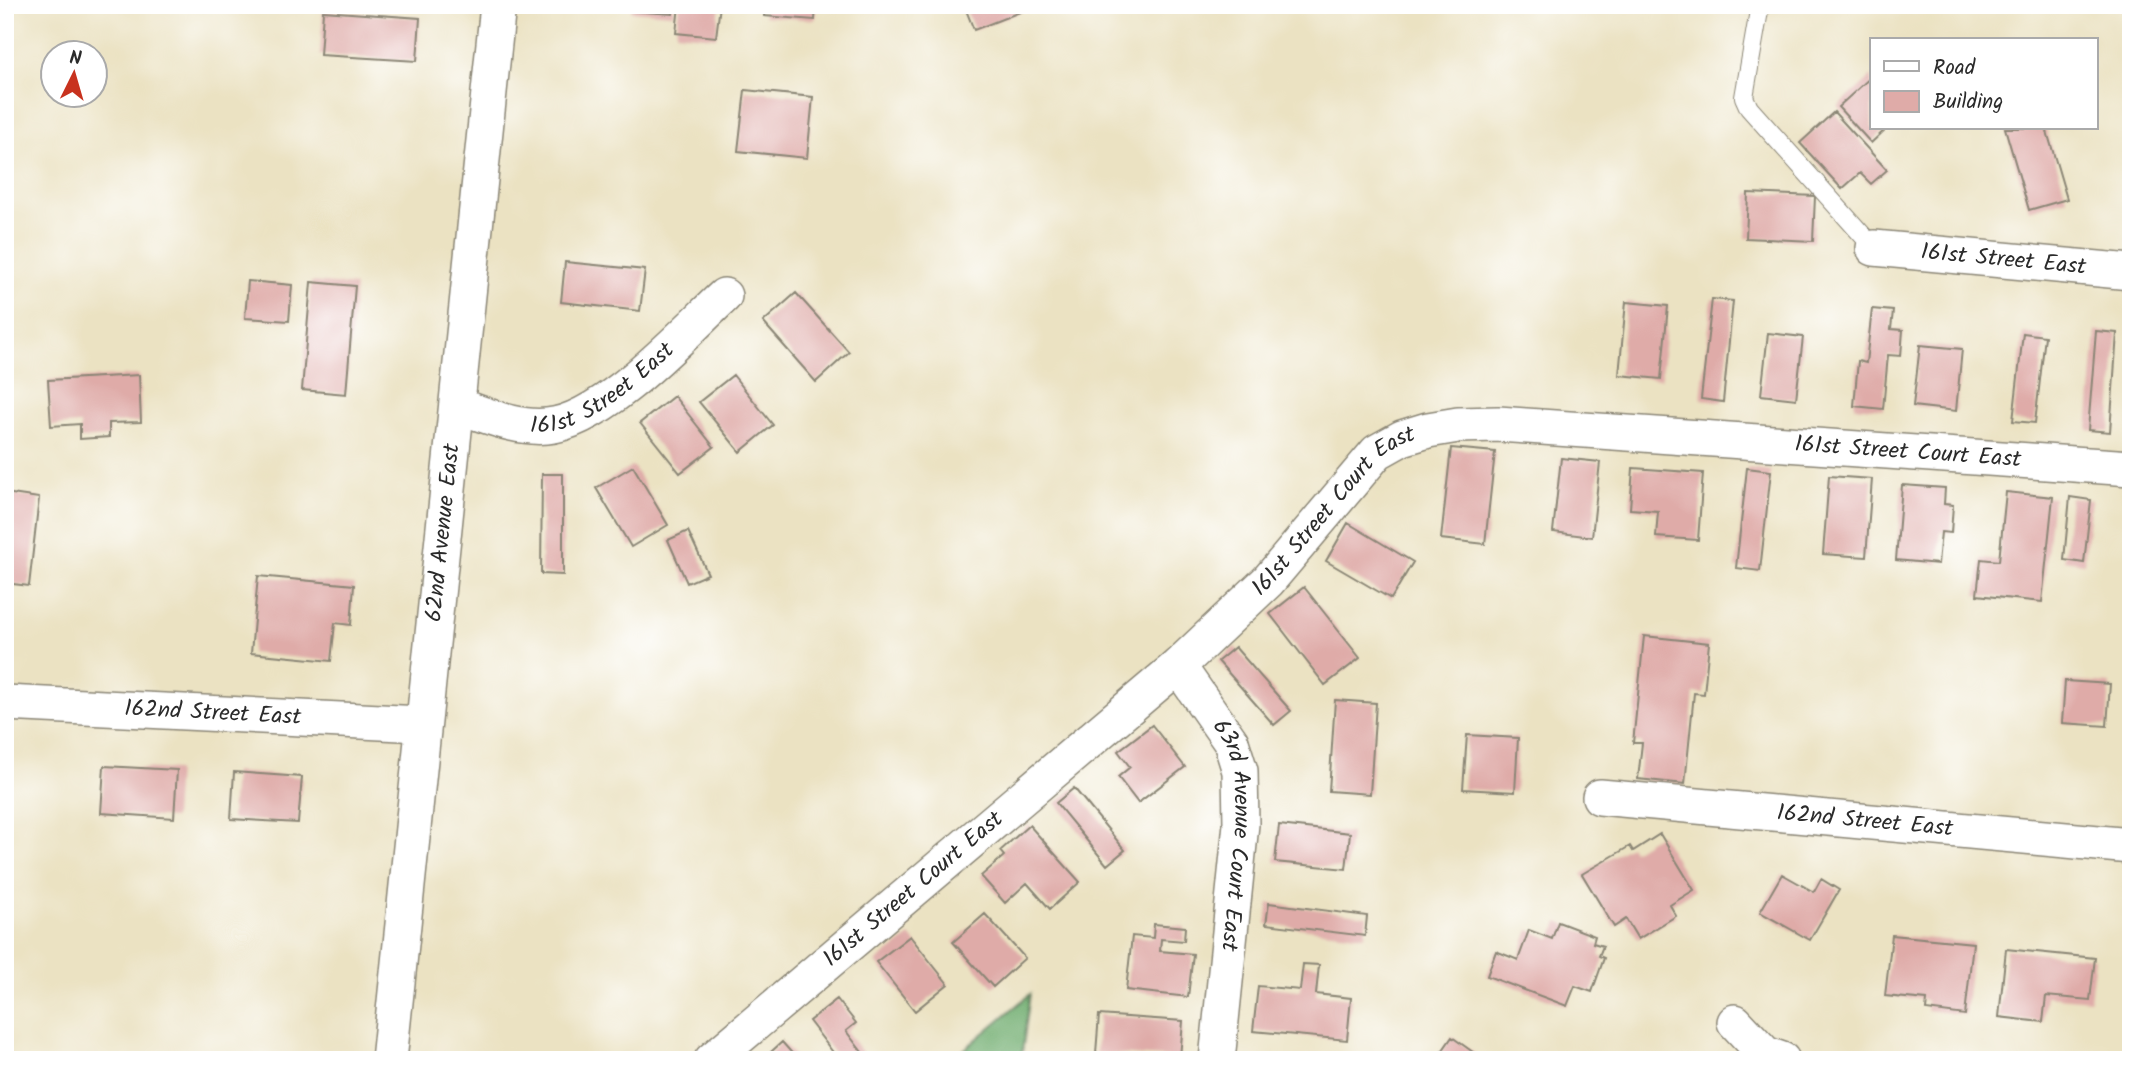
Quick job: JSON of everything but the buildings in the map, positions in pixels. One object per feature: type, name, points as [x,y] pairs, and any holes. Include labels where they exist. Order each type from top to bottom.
[{"type":"street","name":"62nd Avenue East","points":[[389,1060],[421,724],[458,406],[460,358],[498,5]]},
{"type":"street","name":"161st Street East","points":[[1874,248],[2131,272]]},
{"type":"street","name":"161st Street East","points":[[458,406],[516,425],[548,426],[577,420],[612,396],[723,296]]},
{"type":"street","name":"161st Street Court East","points":[[712,1060],[1178,666],[1268,581],[1377,453],[1402,438],[1458,425],[1498,424],[2131,468]]},
{"type":"street","name":"63rd Avenue Court East","points":[[1178,666],[1231,742],[1240,771],[1241,824],[1217,1060]]},
{"type":"street","name":"162nd Street East","points":[[5,703],[421,724]]},
{"type":"street","name":"162nd Street East","points":[[1600,797],[2131,846]]},
{"type":"street","points":[[1735,1022],[1765,1054],[1782,1060]]},
{"type":"lane","points":[[1760,5],[1744,97],[1749,108],[1874,248]]},
{"type":"green space","points":[[1030,994],[1021,1060],[952,1060]]}]
